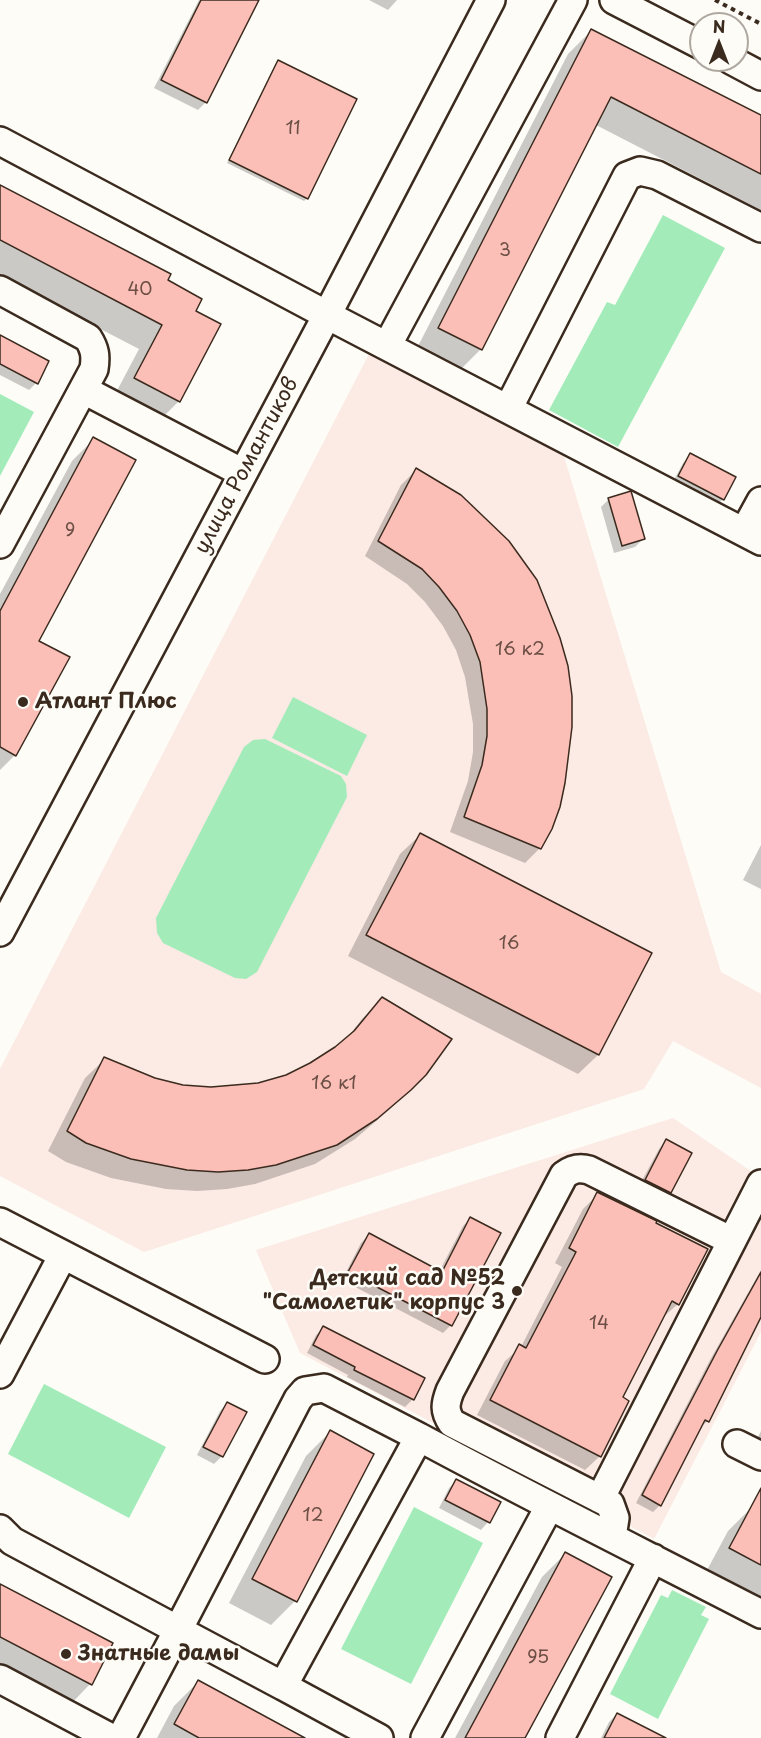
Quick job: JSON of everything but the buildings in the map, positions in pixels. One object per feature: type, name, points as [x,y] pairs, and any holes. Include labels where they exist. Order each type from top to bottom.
[{"type":"street","name":"улица Романтиков","points":[[0,932],[491,0]]},
{"type":"street","points":[[387,346],[573,0]]},
{"type":"street","points":[[614,0],[689,39]]},
{"type":"street","points":[[0,141],[753,537],[761,501]]},
{"type":"street","points":[[508,409],[627,176],[640,171],[657,175],[761,228]]},
{"type":"street","points":[[0,290],[88,338],[94,348],[96,358],[94,369],[84,390],[0,544]]},
{"type":"street","points":[[84,390],[243,473]]},
{"type":"street","points":[[612,1537],[615,1518],[610,1504],[452,1423],[446,1414],[446,1403],[450,1391],[564,1175],[572,1170],[582,1168],[589,1170],[732,1241]]},
{"type":"street","points":[[600,1499],[761,1184]]},
{"type":"street","points":[[0,1222],[265,1359]]},
{"type":"street","points":[[0,1374],[63,1255]]},
{"type":"street","points":[[121,1738],[298,1399],[305,1391],[324,1388],[549,1507],[761,1614]]},
{"type":"street","points":[[283,1686],[419,1437]]},
{"type":"street","points":[[425,1738],[549,1507]]},
{"type":"street","points":[[0,1529],[12,1541],[379,1738]]},
{"type":"street","points":[[560,1738],[653,1558]]},
{"type":"street","points":[[0,1678],[111,1738]]},
{"type":"path","points":[[715,0],[761,24]]},
{"type":"shaded area","points":[[370,352],[562,450],[721,972],[761,994],[761,1088],[673,1041],[644,1089],[144,1252],[0,1176],[0,1069]]},
{"type":"shaded area","name":"Детский сад №52 \"Самолетик\" корпус 3","points":[[673,1118],[761,1178],[761,1332],[654,1539],[300,1353],[256,1250]]},
{"type":"green space","points":[[663,215],[725,248],[618,447],[549,410],[607,302],[615,305]]},
{"type":"green space","points":[[0,394],[34,412],[0,476]]},
{"type":"green space","points":[[293,697],[367,735],[347,776],[272,738]]},
{"type":"green space","points":[[265,739],[341,776],[346,784],[347,797],[257,972],[246,979],[235,978],[163,943],[157,933],[156,918],[244,747],[253,740]]},
{"type":"green space","points":[[44,1384],[166,1447],[129,1518],[8,1454]]},
{"type":"green space","points":[[414,1507],[483,1543],[411,1684],[341,1649]]},
{"type":"green space","points":[[672,1590],[706,1607],[701,1615],[709,1619],[658,1719],[610,1694],[661,1595],[668,1598]]},
{"type":"place","name":"Атлант Плюс","points":[[23,702]]},
{"type":"place","name":"Детский сад №52 \"Самолетик\" корпус 3","points":[[517,1291]]},
{"type":"place","name":"Знатные дамы","points":[[66,1654]]}]
